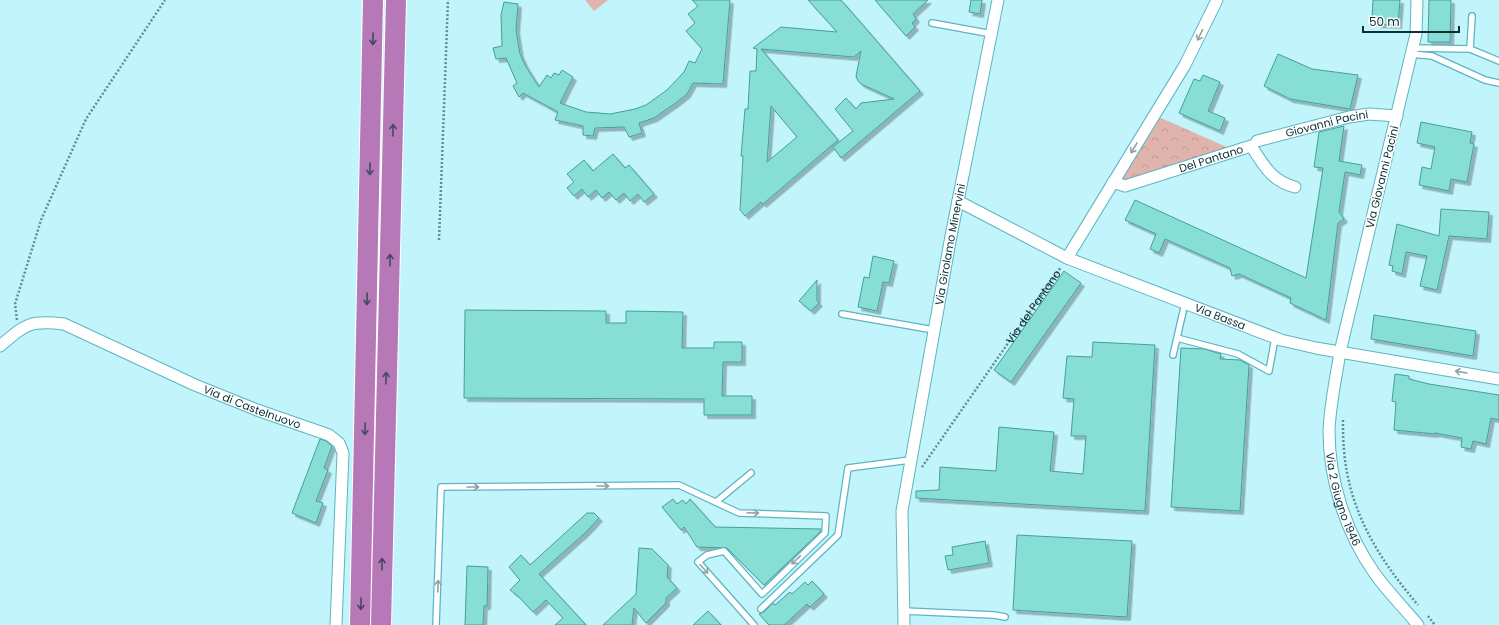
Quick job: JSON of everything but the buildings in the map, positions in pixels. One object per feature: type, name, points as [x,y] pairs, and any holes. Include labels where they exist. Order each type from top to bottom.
[{"type":"highway","points":[[360,625],[373,0]]},
{"type":"highway","points":[[382,625],[381,603],[396,0]]},
{"type":"street","name":"Via Girolamo Minervini","points":[[906,490],[910,460],[934,330],[940,307],[958,201],[998,0]]},
{"type":"street","name":"Via del Pantano","points":[[1067,258],[1184,65],[1216,0]]},
{"type":"street","name":"Via Giovanni Pacini","points":[[1340,352],[1416,34],[1417,0]]},
{"type":"street","name":"Giovanni Pacini","points":[[1257,141],[1349,117],[1369,114],[1397,116]]},
{"type":"street","name":"Del Pantano","points":[[1113,182],[1124,186],[1251,146],[1273,177],[1280,182],[1295,187]]},
{"type":"street","name":"Via Bassa","points":[[958,201],[1067,258],[1275,338],[1297,345],[1499,379]]},
{"type":"street","name":"Via di Castelnuovo","points":[[0,346],[18,330],[29,324],[45,322],[64,324],[195,385],[256,410],[329,435],[339,443],[342,453],[336,625]]},
{"type":"street","name":"Via 2 Giugno 1946","points":[[1340,352],[1332,403],[1330,441],[1332,462],[1342,506],[1354,536],[1366,560],[1385,586],[1418,625]]},
{"type":"street","points":[[904,625],[902,511],[906,490]]},
{"type":"lane","points":[[1470,50],[1472,16]]},
{"type":"lane","points":[[932,23],[992,34]]},
{"type":"lane","points":[[1412,51],[1470,50],[1499,60]]},
{"type":"lane","points":[[1412,51],[1432,56],[1485,80],[1499,83]]},
{"type":"lane","points":[[1173,355],[1185,303]]},
{"type":"lane","points":[[842,314],[934,330]]},
{"type":"lane","points":[[1177,338],[1238,354],[1269,371],[1275,338]]},
{"type":"lane","points":[[761,609],[838,535],[848,468],[910,460]]},
{"type":"lane","points":[[716,502],[751,473]]},
{"type":"lane","points":[[436,625],[441,487],[679,485],[739,513],[826,516],[825,533],[762,594],[724,551],[707,555],[698,562],[754,625]]},
{"type":"lane","points":[[904,611],[994,615],[1005,617]]},
{"type":"path","points":[[18,330],[15,304],[40,220],[86,118],[165,0]]},
{"type":"path","points":[[439,240],[448,0]]},
{"type":"path","name":"Via del Pantano","points":[[906,490],[1067,258]]},
{"type":"path","points":[[1343,418],[1344,451],[1350,483],[1358,511],[1374,546],[1395,578],[1420,607]]},
{"type":"path","points":[[1425,613],[1435,625]]},
{"type":"green space","points":[[585,0],[608,0],[594,11]]},
{"type":"green space","points":[[1161,118],[1231,149],[1129,182],[1122,180],[1121,178],[1155,119]]}]
